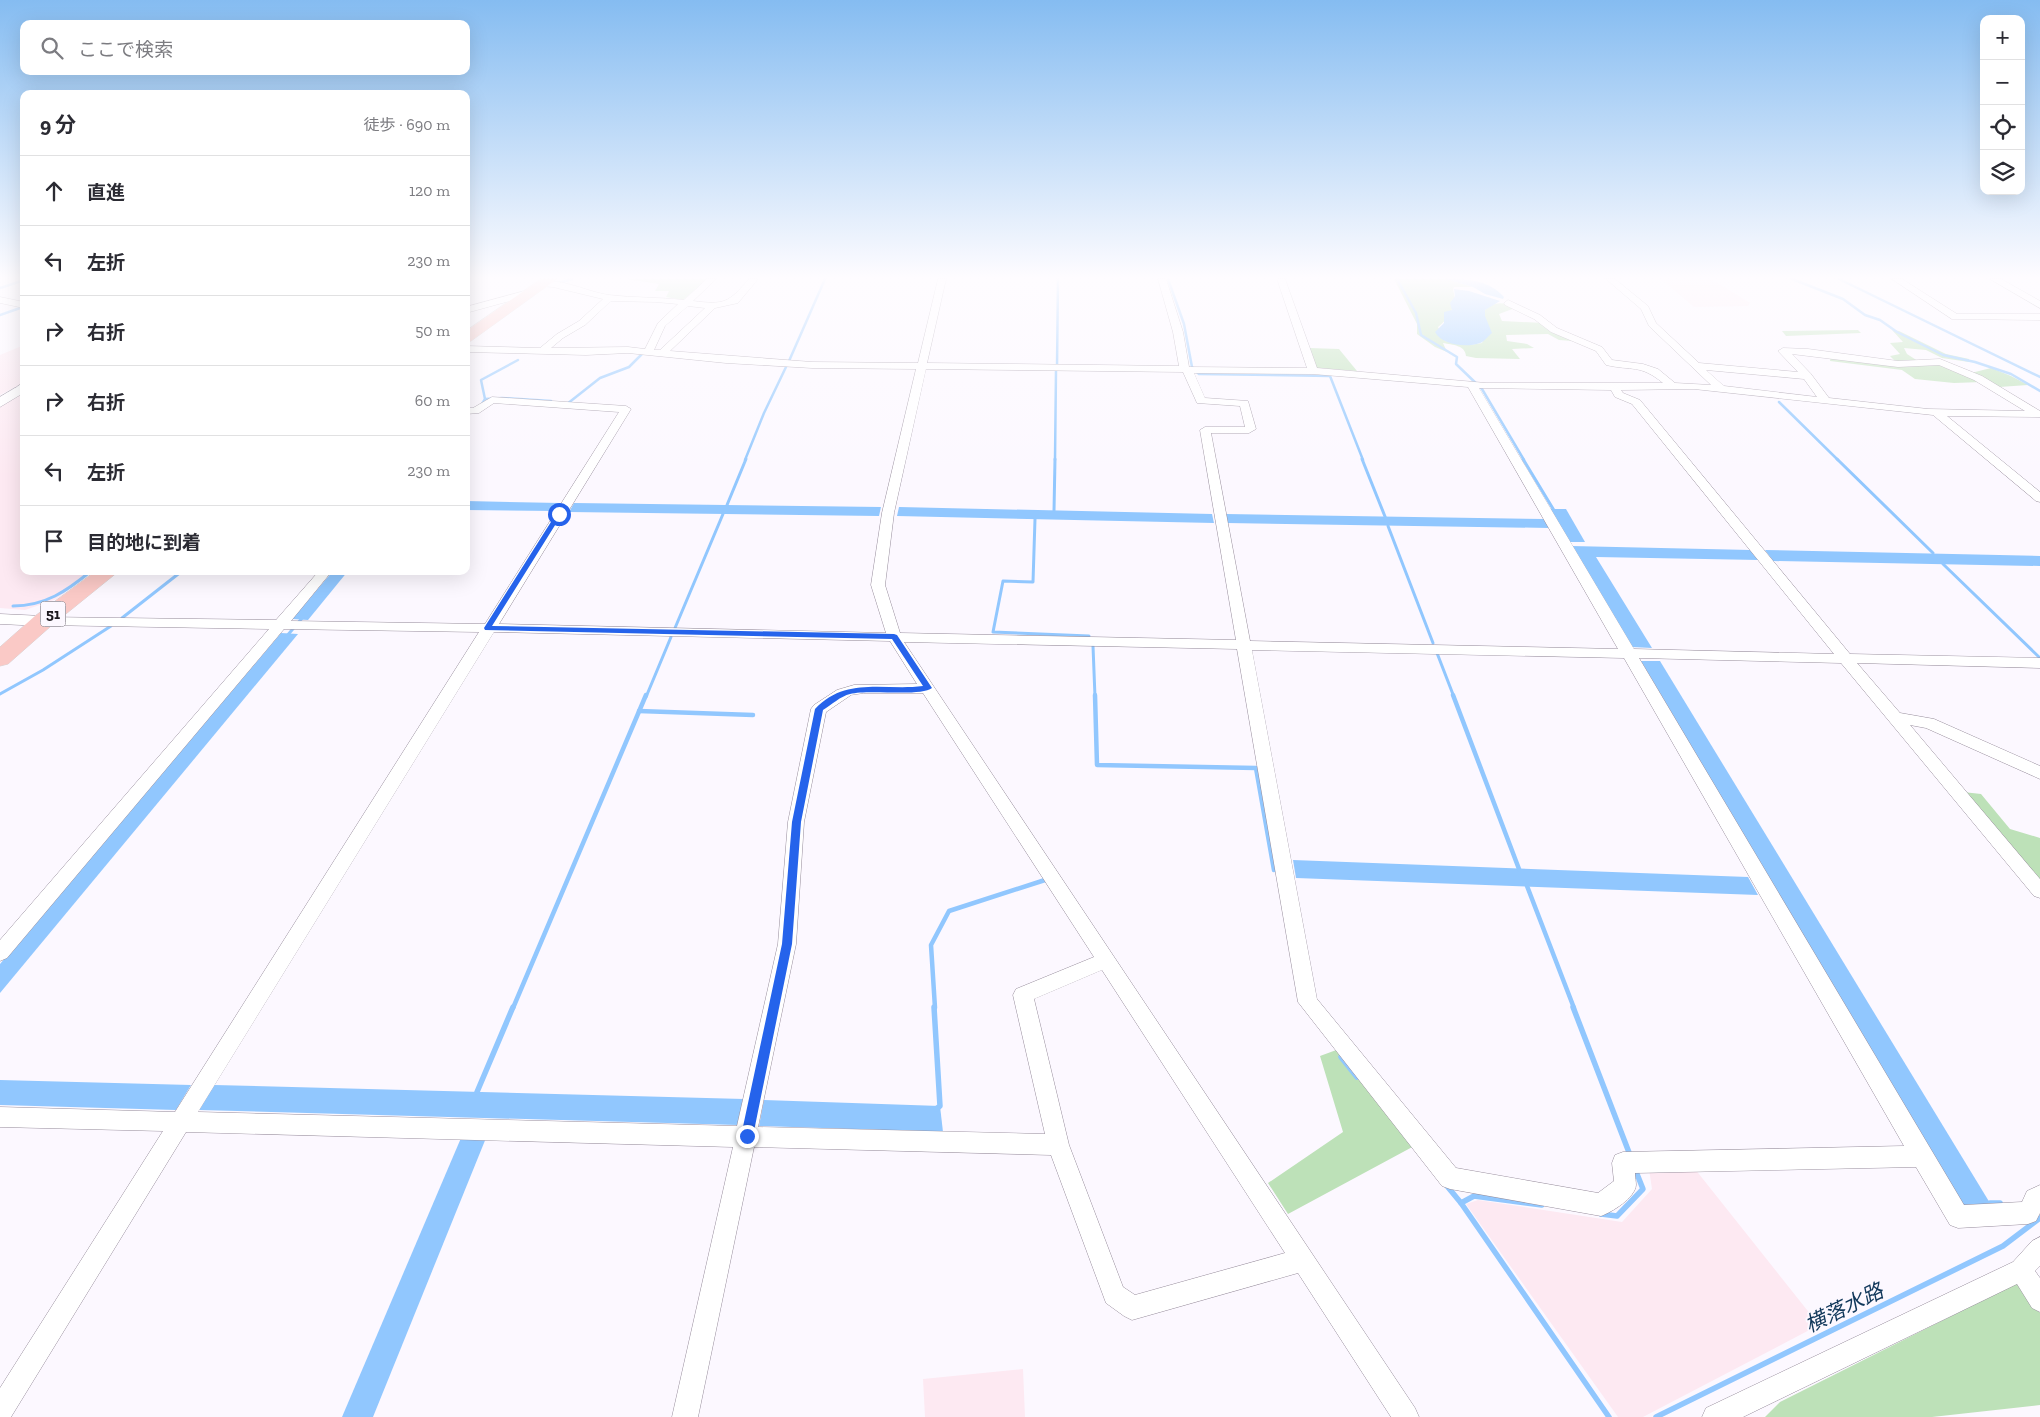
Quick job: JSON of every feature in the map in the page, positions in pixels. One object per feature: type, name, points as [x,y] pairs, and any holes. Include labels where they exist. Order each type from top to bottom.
[{"type":"main road","name":"51","points":[[0,660],[43,621],[104,575]]},
{"type":"street","points":[[542,351],[549,345]]},
{"type":"street","points":[[649,351],[652,345]]},
{"type":"street","points":[[663,353],[671,345]]},
{"type":"street","points":[[926,345],[889,511],[878,585],[894,637],[1406,1417]]},
{"type":"street","points":[[1180,345],[1184,368],[1192,370]]},
{"type":"street","points":[[1304,345],[1313,371]]},
{"type":"street","points":[[1590,345],[1599,349],[1609,363],[1643,367],[1654,371],[1672,386]]},
{"type":"street","points":[[1675,345],[1720,388]]},
{"type":"street","points":[[470,349],[649,351],[786,364],[1313,371],[1486,386],[1564,385],[1720,388],[1936,412],[2039,414]]},
{"type":"street","points":[[1826,401],[1807,376],[1783,351],[1808,352],[1898,364],[1940,362],[1984,381],[2039,414]]},
{"type":"street","points":[[1698,366],[1807,376]]},
{"type":"street","points":[[1192,370],[1201,401],[1244,403],[1252,429],[1204,430],[1308,1002],[1450,1178],[1601,1205],[1625,1186],[1631,1163],[1923,1156]]},
{"type":"street","points":[[1471,384],[1552,524],[1640,654],[1958,1217],[2028,1213],[2038,1200]]},
{"type":"street","points":[[1614,387],[1619,395],[1636,402],[1845,658],[2040,892]]},
{"type":"street","points":[[1,402],[19,389]]},
{"type":"street","points":[[0,1411],[487,628],[626,409],[492,400],[470,411]]},
{"type":"street","points":[[1936,412],[2040,498]]},
{"type":"street","points":[[0,953],[290,625],[323,575]]},
{"type":"street","points":[[0,619],[487,628],[2040,663]]},
{"type":"street","points":[[686,1417],[787,944],[796,822],[819,709],[846,692],[876,688],[916,690],[928,688]]},
{"type":"street","points":[[1896,718],[1929,723],[2040,773]]},
{"type":"street","points":[[1106,960],[1023,995],[1058,1145],[1114,1295],[1132,1308],[1302,1260]]},
{"type":"street","points":[[0,1117],[191,1104],[476,1129],[750,1120],[1058,1145]]},
{"type":"street","points":[[1715,1417],[2021,1270],[2040,1249]]},
{"type":"street","points":[[2021,1270],[2040,1300]]},
{"type":"shaded area","points":[[20,347],[20,384],[0,395],[0,355]]},
{"type":"shaded area","points":[[20,393],[20,575],[88,575],[57,599],[25,610],[0,608],[0,407]]},
{"type":"shaded area","points":[[1649,1169],[1695,1169],[1819,1325],[1643,1417],[1618,1417],[1466,1204],[1478,1200],[1622,1222],[1652,1189]]},
{"type":"shaded area","points":[[1023,1369],[1025,1417],[925,1417],[923,1379]]},
{"type":"green space","points":[[1432,345],[1444,345],[1447,352]]},
{"type":"green space","points":[[1454,345],[1529,345],[1534,348],[1512,349],[1520,359],[1476,358],[1466,356],[1461,348]]},
{"type":"green space","points":[[1892,345],[1928,345],[1946,354],[1969,359],[1969,362],[1942,358],[1926,350],[1904,348],[1907,354],[1924,365],[1941,363],[1982,382],[1954,383],[1915,379],[1902,370],[1830,361],[1831,356],[1897,363],[1890,356],[1900,354]]},
{"type":"green space","points":[[1309,348],[1339,349],[1357,371],[1316,368]]},
{"type":"green space","points":[[1991,368],[2028,385],[1999,387],[1971,373]]},
{"type":"green space","points":[[1963,792],[1981,794],[2010,829],[2040,838],[2040,880]]},
{"type":"green space","points":[[1339,1049],[1416,1145],[1288,1214],[1268,1183],[1343,1132],[1320,1056]]},
{"type":"green space","points":[[2021,1281],[2040,1313],[2040,1405],[1932,1417],[1765,1417],[1780,1402]]},
{"type":"water","points":[[470,501],[560,503],[555,511],[470,510]]},
{"type":"water","points":[[574,503],[881,507],[879,516],[569,512]]},
{"type":"water","points":[[899,507],[1212,514],[1214,523],[897,516]]},
{"type":"water","points":[[1549,509],[1566,509],[1585,542],[1568,542]]},
{"type":"water","points":[[1226,514],[1544,519],[1549,528],[1227,523]]},
{"type":"water","points":[[1571,546],[1751,550],[1759,560],[1596,557],[1652,648],[1632,647]]},
{"type":"water","points":[[1765,550],[2040,556],[2040,566],[1773,561]]},
{"type":"water","points":[[330,575],[345,575],[308,620],[292,619]]},
{"type":"water","points":[[281,633],[298,634],[0,993],[0,964]]},
{"type":"water","points":[[1641,661],[1660,661],[1993,1208],[1962,1206]]},
{"type":"water","points":[[1293,860],[1748,877],[1758,895],[1296,878]]},
{"type":"water","points":[[0,1080],[191,1085],[176,1110],[0,1105]]},
{"type":"water","points":[[214,1085],[744,1099],[738,1125],[199,1110]]},
{"type":"water","points":[[764,1100],[940,1106],[943,1132],[759,1126]]},
{"type":"water","points":[[461,1138],[486,1138],[373,1417],[342,1417]]},
{"type":"waterway","points":[[789,361],[796,345]]},
{"type":"waterway","points":[[1057,345],[1057,367]]},
{"type":"waterway","points":[[1188,345],[1192,367],[1199,374],[1330,376],[1363,460]]},
{"type":"waterway","points":[[1438,345],[1457,357],[1456,364],[1482,389],[1524,460]]},
{"type":"waterway","points":[[1923,345],[1943,355],[1975,362],[2011,374],[2040,391]]},
{"type":"waterway","points":[[1975,345],[2040,377]]},
{"type":"waterway","points":[[567,404],[600,378],[629,367],[643,353]]},
{"type":"waterway","points":[[485,399],[481,380],[518,360]]},
{"type":"waterway","points":[[745,460],[764,413],[786,367]]},
{"type":"waterway","points":[[1055,460],[1056,370]]},
{"type":"waterway","points":[[485,399],[502,398],[551,401]]},
{"type":"waterway","points":[[482,404],[485,399]]},
{"type":"waterway","points":[[1779,402],[1838,460]]},
{"type":"waterway","points":[[727,505],[746,459]]},
{"type":"waterway","points":[[1054,511],[1055,459]]},
{"type":"waterway","points":[[1362,459],[1386,519]]},
{"type":"waterway","points":[[1523,459],[1555,512]]},
{"type":"waterway","points":[[1837,459],[1933,553]]},
{"type":"waterway","points":[[675,628],[723,514]]},
{"type":"waterway","points":[[1035,519],[1033,582],[1003,581],[993,632],[1089,636]]},
{"type":"waterway","points":[[1388,526],[1433,643]]},
{"type":"waterway","points":[[1943,564],[2040,658]]},
{"type":"waterway","points":[[13,606],[35,603],[55,596],[86,575]]},
{"type":"waterway","points":[[122,618],[177,575]]},
{"type":"waterway","points":[[286,637],[303,617]]},
{"type":"waterway","points":[[0,694],[43,670],[111,626]]},
{"type":"waterway","points":[[646,697],[671,637]]},
{"type":"waterway","points":[[1093,646],[1095,697]]},
{"type":"waterway","points":[[1437,653],[1454,697]]},
{"type":"waterway","points":[[639,711],[646,695]]},
{"type":"waterway","points":[[1095,695],[1097,765],[1256,768],[1274,870]]},
{"type":"waterway","points":[[1453,695],[1519,869]]},
{"type":"waterway","points":[[513,1008],[639,711]]},
{"type":"waterway","points":[[639,711],[753,715]]},
{"type":"waterway","points":[[935,1008],[931,945],[949,911],[1045,880]]},
{"type":"waterway","points":[[1527,886],[1574,1008]]},
{"type":"waterway","points":[[477,1092],[513,1007]]},
{"type":"waterway","points":[[934,1007],[940,1106],[936,1109]]},
{"type":"waterway","points":[[1573,1007],[1630,1155]]},
{"type":"waterway","points":[[1341,1057],[1357,1077]]},
{"type":"waterway","points":[[1601,1214],[1617,1216],[1643,1189],[1635,1169]]},
{"type":"waterway","points":[[1447,1186],[1461,1203]]},
{"type":"waterway","points":[[1461,1203],[1474,1196],[1542,1205]]},
{"type":"waterway","points":[[1461,1203],[1609,1417]]},
{"type":"waterway","points":[[1990,1203],[2000,1203]]},
{"type":"waterway","name":"横落水路","points":[[1656,1417],[2003,1246],[2040,1218]]},
{"type":"route","points":[[559,514],[487,628],[894,637],[928,688],[916,690],[876,688],[846,692],[819,709],[796,822],[787,944],[747,1136]]}]
